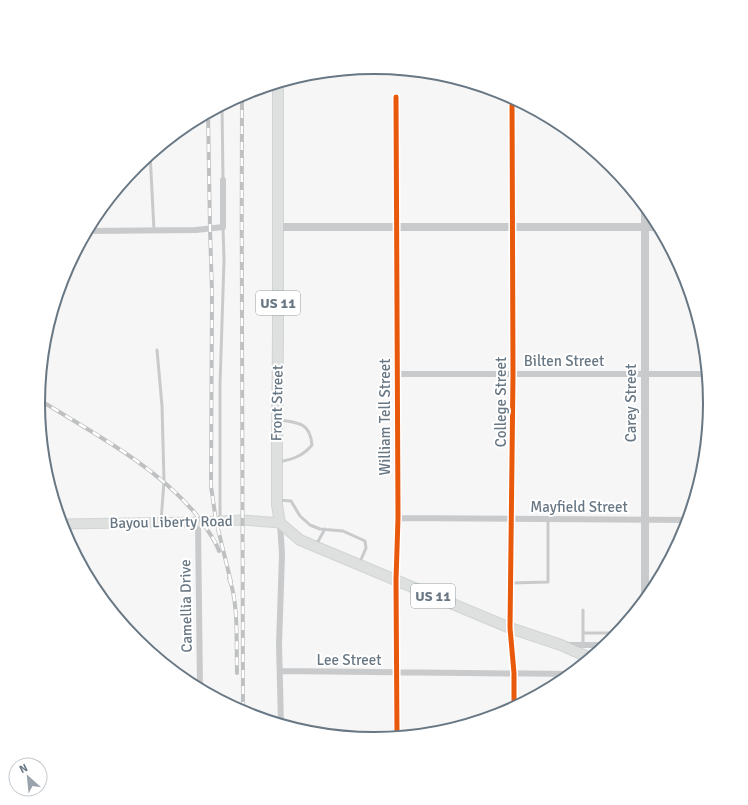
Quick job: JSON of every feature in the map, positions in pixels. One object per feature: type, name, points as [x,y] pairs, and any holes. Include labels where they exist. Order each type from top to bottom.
[{"type":"main road","name":"Front Street","points":[[278,88],[277,500],[280,523]]},
{"type":"main road","name":"Bayou Liberty Road","points":[[68,524],[243,520],[280,523]]},
{"type":"main road","name":"US 11","points":[[280,523],[300,540],[510,628],[561,645],[584,655]]},
{"type":"street","name":"William Tell Street","points":[[396,97],[398,518],[396,580],[397,731]]},
{"type":"street","name":"College Street","points":[[512,104],[513,374],[510,628],[514,673],[514,700]]},
{"type":"street","points":[[93,231],[196,230],[223,228],[223,180]]},
{"type":"street","name":"Carey Street","points":[[645,216],[645,589]]},
{"type":"street","points":[[278,227],[652,227]]},
{"type":"street","name":"Bilten Street","points":[[397,374],[701,374]]},
{"type":"street","name":"Mayfield Street","points":[[398,518],[681,520]]},
{"type":"street","name":"Camellia Drive","points":[[198,522],[200,681]]},
{"type":"street","name":"Front Street","points":[[280,523],[282,554],[279,645],[281,672],[281,718]]},
{"type":"street","points":[[561,645],[596,645]]},
{"type":"street","name":"Lee Street","points":[[281,672],[560,674]]},
{"type":"lane","points":[[222,111],[223,180]]},
{"type":"lane","points":[[149,162],[154,230]]},
{"type":"lane","points":[[220,521],[220,385],[224,260],[223,228]]},
{"type":"lane","points":[[157,350],[162,406],[164,481],[162,522]]},
{"type":"lane","points":[[277,420],[299,424],[307,428],[311,435],[312,445],[307,451],[294,459],[277,463]]},
{"type":"lane","points":[[277,500],[290,500],[295,510],[310,525],[325,529],[343,530],[364,541],[366,548],[359,565]]},
{"type":"lane","points":[[511,583],[548,582],[548,520]]},
{"type":"lane","points":[[316,546],[325,529]]},
{"type":"lane","points":[[583,610],[584,645]]},
{"type":"lane","points":[[583,633],[609,633]]},
{"type":"railway","points":[[242,101],[243,704]]},
{"type":"railway","points":[[208,119],[212,292],[211,486],[216,521],[231,582]]},
{"type":"railway","points":[[45,403],[121,450],[160,479],[195,513],[212,536],[219,551]]},
{"type":"railway","points":[[229,578],[236,612],[237,673]]},
{"type":"cycle path","points":[[396,97],[398,518],[396,580],[397,731]]},
{"type":"cycle path","points":[[512,104],[513,374],[510,628],[514,673],[514,700]]}]
